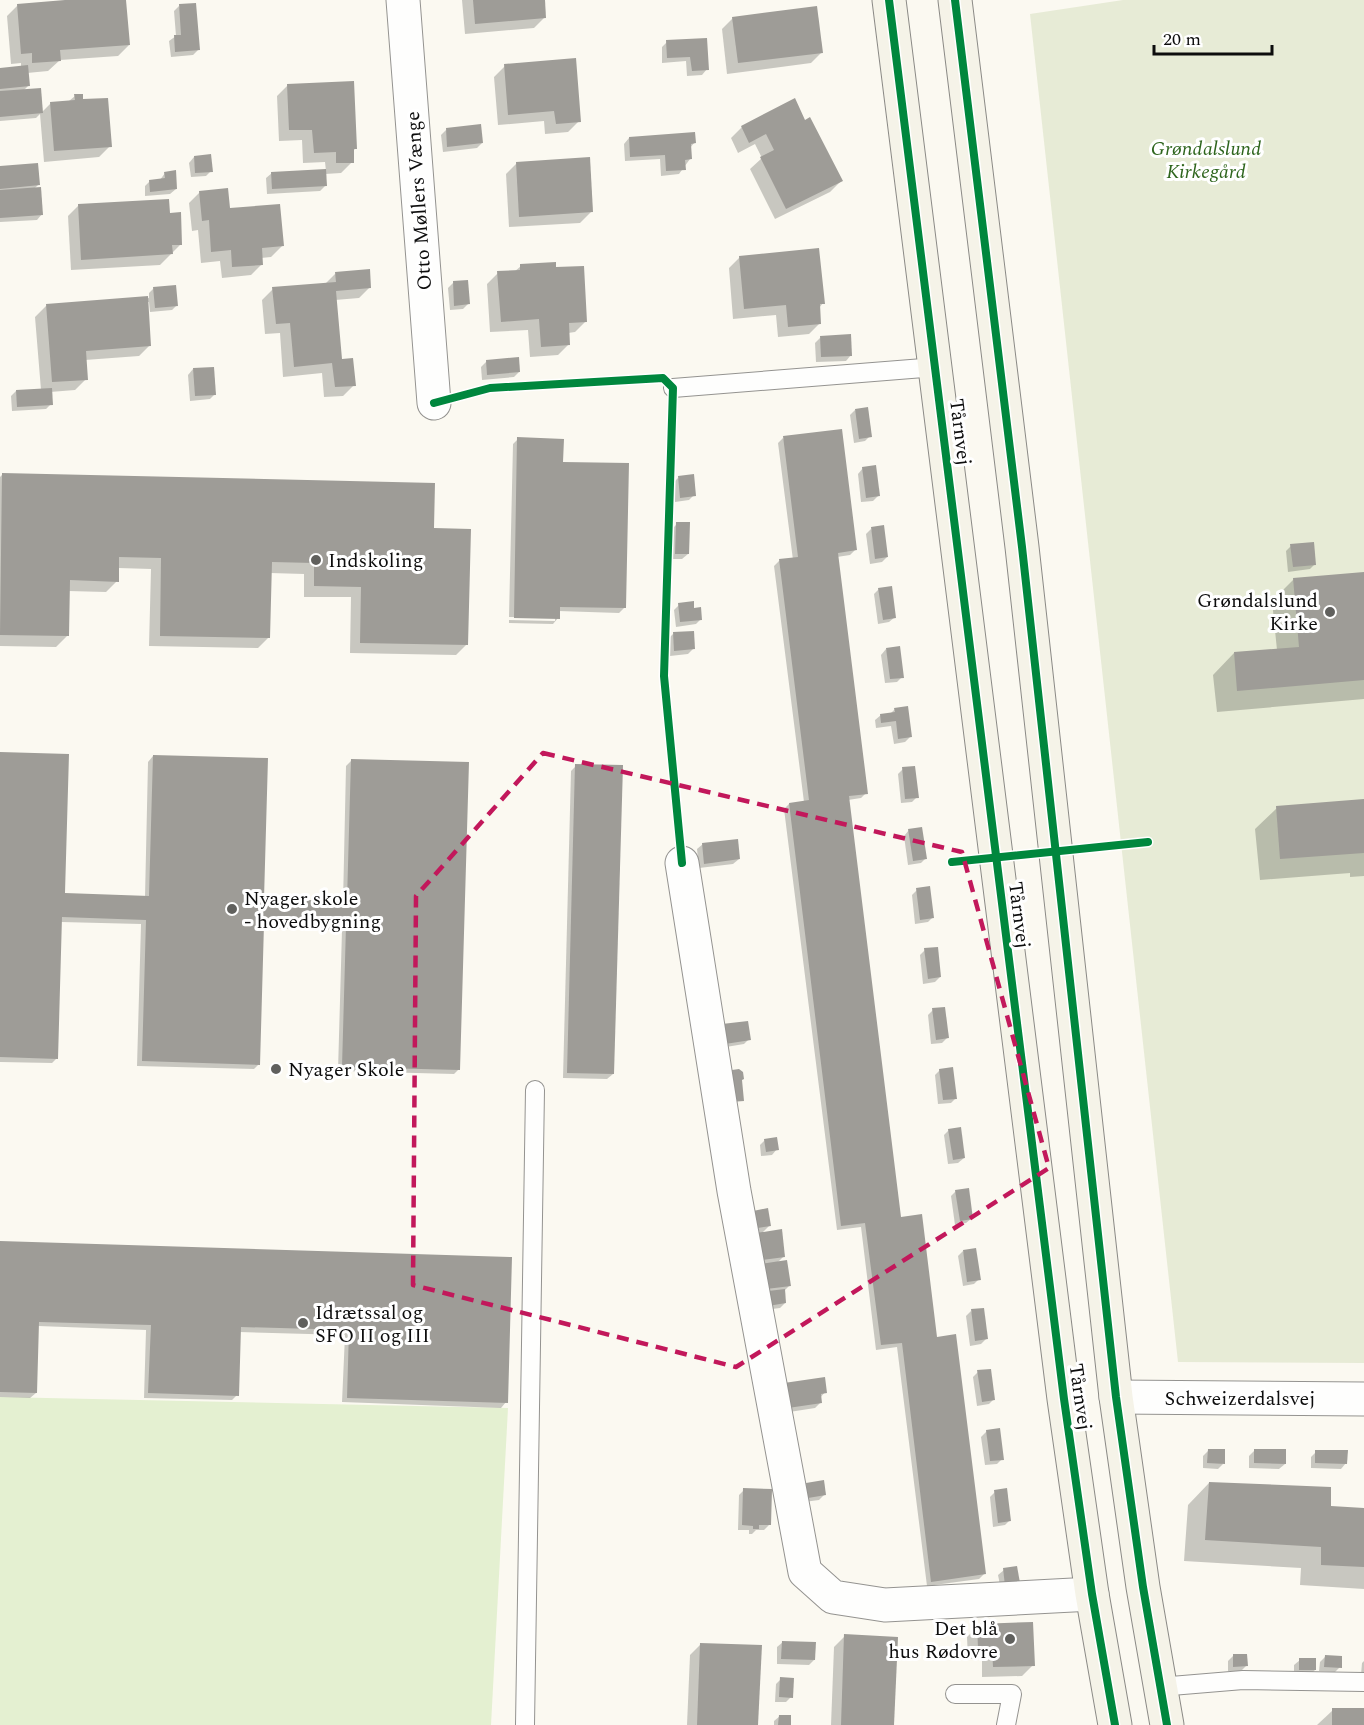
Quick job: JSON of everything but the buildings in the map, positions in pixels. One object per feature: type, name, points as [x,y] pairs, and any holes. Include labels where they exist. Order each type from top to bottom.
[{"type":"street","name":"Otto Møllers Vænge","points":[[403,0],[434,403]]},
{"type":"street","name":"Tårnvej","points":[[889,0],[1058,1352],[1092,1594],[1115,1725]]},
{"type":"street","name":"Tårnvej","points":[[955,0],[1022,547],[1116,1396],[1143,1587],[1167,1725]]},
{"type":"street","points":[[682,862],[734,1191],[805,1572],[833,1597],[885,1605],[1092,1594]]},
{"type":"street","name":"Schweizerdalsvej","points":[[1116,1396],[1364,1399]]},
{"type":"lane","points":[[673,388],[936,367]]},
{"type":"lane","points":[[525,1725],[535,1090]]},
{"type":"lane","points":[[1159,1687],[1243,1680],[1364,1682]]},
{"type":"lane","points":[[956,1694],[1012,1694],[1006,1725]]},
{"type":"highlighted area","points":[[543,753],[962,852],[1049,1168],[736,1367],[413,1285],[416,896]]},
{"type":"green space","name":"Grøndalslund Kirkegård","points":[[1123,0],[1364,0],[1364,1363],[1178,1362],[1030,14]]},
{"type":"green space","points":[[0,1397],[508,1408],[491,1725],[0,1725]]},
{"type":"cycle path","points":[[889,0],[1064,1399],[1092,1594],[1115,1725]]},
{"type":"cycle path","points":[[955,0],[1022,547],[1116,1397],[1143,1587],[1167,1725]]},
{"type":"cycle path","points":[[434,403],[490,388],[663,378],[673,388],[664,676],[682,863]]},
{"type":"cycle path","points":[[952,862],[1148,842]]},
{"type":"place","name":"Indskoling","points":[[316,560]]},
{"type":"place","name":"Grøndalslund Kirke","points":[[1330,612]]},
{"type":"place","name":"Nyager skole - hovedbygning","points":[[232,909]]},
{"type":"place","name":"Nyager Skole","points":[[276,1069]]},
{"type":"place","name":"Idrætssal og SFO II og III","points":[[303,1323]]},
{"type":"place","name":"Det blå hus Rødovre","points":[[1010,1639]]}]
